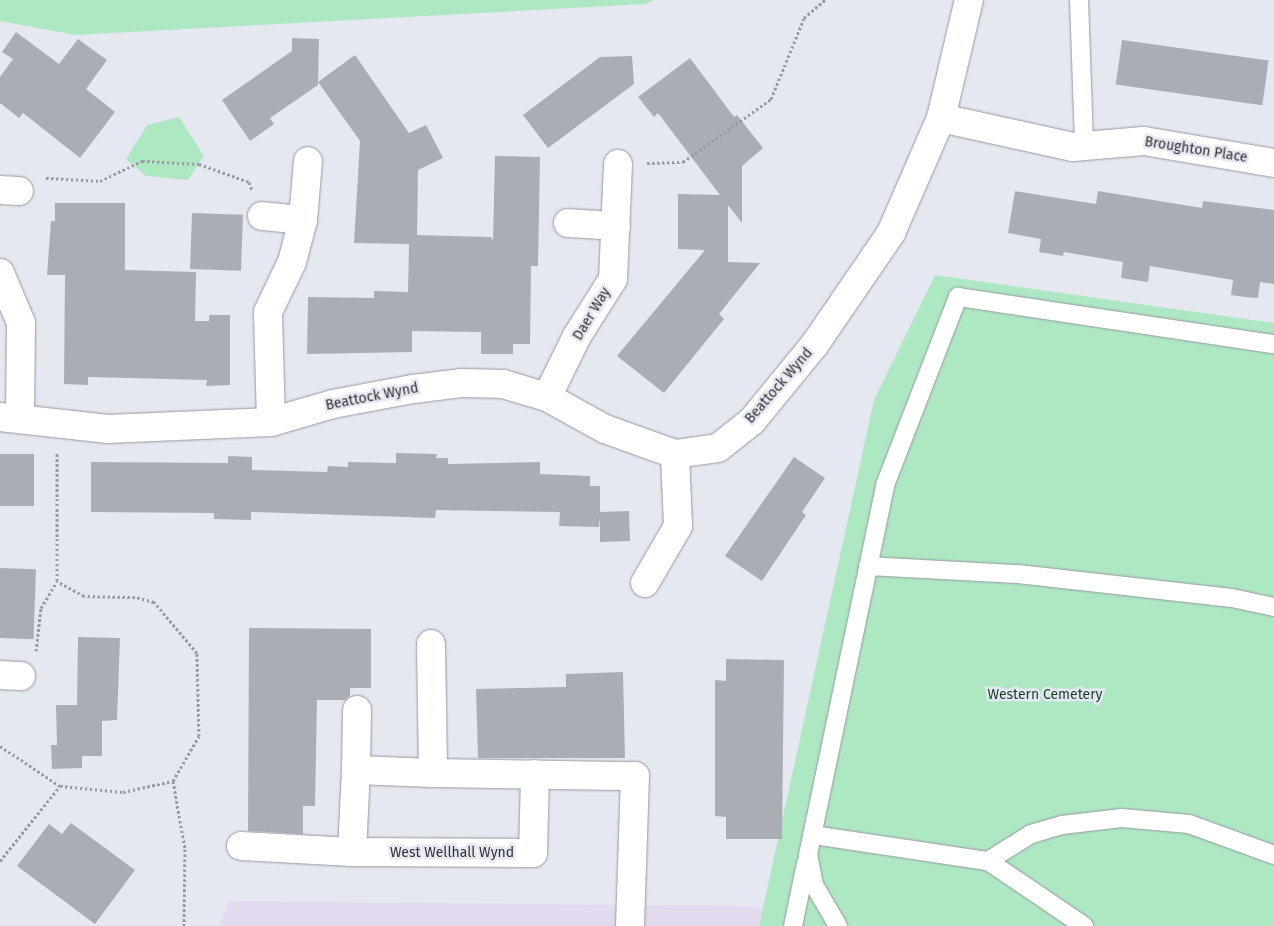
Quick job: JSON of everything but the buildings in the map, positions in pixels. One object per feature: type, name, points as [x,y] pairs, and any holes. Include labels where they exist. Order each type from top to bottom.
[{"type":"street","name":"Beattock Wynd","points":[[10,418],[108,429],[271,422],[333,404],[461,383],[503,384],[547,397],[605,429],[674,454],[718,448],[752,421],[815,344],[891,233],[941,118],[969,0]]},
{"type":"street","name":"Broughton Place","points":[[941,118],[1074,147],[1144,141],[1274,163]]},
{"type":"street","points":[[271,422],[268,312],[292,262],[304,220],[308,161]]},
{"type":"street","name":"Daer Way","points":[[547,397],[577,336],[613,279],[618,164]]},
{"type":"street","points":[[262,216],[304,220]]},
{"type":"street","points":[[568,223],[616,226]]},
{"type":"street","points":[[0,273],[21,323],[10,418]]},
{"type":"street","points":[[645,583],[678,526],[674,454]]},
{"type":"street","points":[[431,644],[433,773]]},
{"type":"street","points":[[352,852],[357,710]]},
{"type":"street","points":[[356,770],[635,776],[630,926]]},
{"type":"street","name":"West Wellhall Wynd","points":[[241,846],[352,852],[533,853],[534,774]]},
{"type":"lane","points":[[1078,0],[1084,146]]},
{"type":"lane","points":[[793,926],[885,485],[958,297],[1274,344]]},
{"type":"lane","points":[[868,566],[1018,574],[1232,598],[1274,607]]},
{"type":"lane","points":[[988,861],[1031,834],[1062,825],[1122,818],[1189,824],[1274,855]]},
{"type":"lane","points":[[812,835],[988,861],[1084,926]]},
{"type":"lane","points":[[808,855],[814,885],[838,926]]},
{"type":"path","points":[[618,164],[684,162],[771,99],[804,18],[825,0]]},
{"type":"path","points":[[10,190],[43,178],[100,181],[142,161],[199,164],[249,182],[262,216]]},
{"type":"path","points":[[11,675],[33,676],[41,608],[57,581],[57,424]]},
{"type":"path","points":[[57,581],[84,596],[135,597],[154,602],[197,653],[199,736],[173,781],[185,849],[184,926]]},
{"type":"path","points":[[0,746],[60,786],[123,792],[173,781]]},
{"type":"path","points":[[0,861],[60,786]]},
{"type":"shaded area","points":[[229,901],[750,906],[763,909],[759,926],[219,926]]},
{"type":"green space","points":[[0,0],[654,0],[646,4],[75,35],[0,21]]},
{"type":"green space","points":[[179,117],[204,156],[188,180],[146,176],[126,159],[147,125]]},
{"type":"green space","name":"Western Cemetery","points":[[935,275],[1274,323],[1274,926],[759,926],[874,400]]}]
